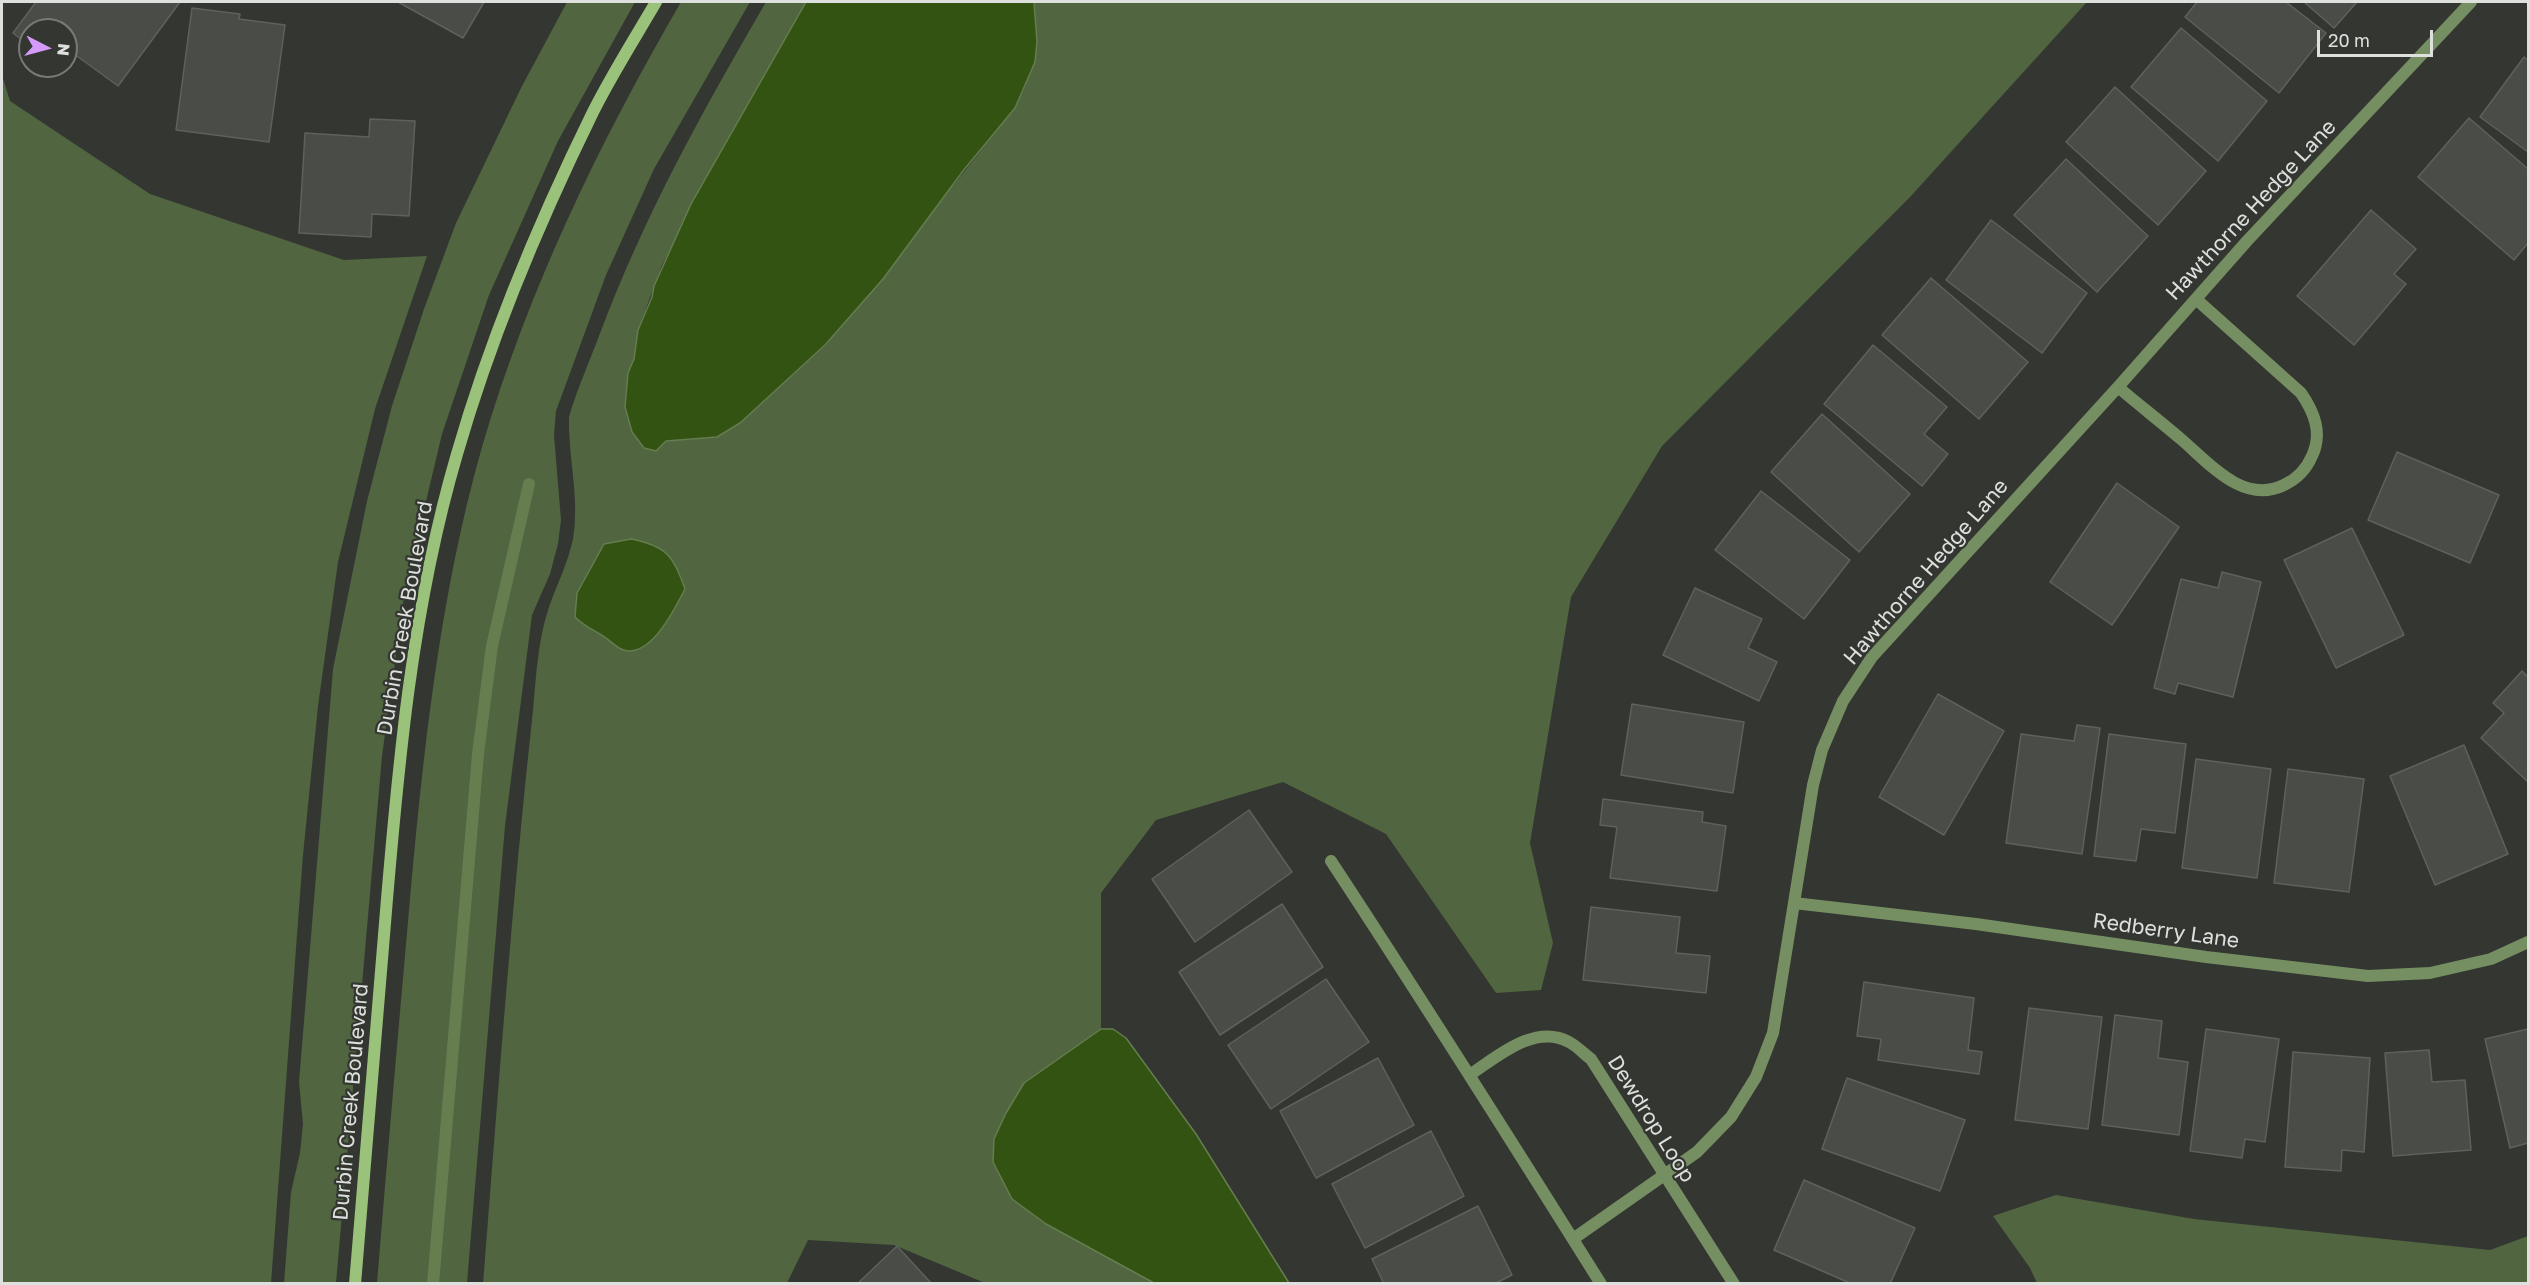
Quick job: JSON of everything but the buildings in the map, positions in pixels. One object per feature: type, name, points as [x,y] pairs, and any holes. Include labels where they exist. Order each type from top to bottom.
[{"type":"street","name":"Durbin Creek Boulevard","points":[[355,1284],[396,792],[409,678],[429,566],[456,454],[495,336],[542,222],[595,110],[656,2]]},
{"type":"street","name":"Hawthorne Hedge Lane","points":[[1573,1239],[1697,1152],[1731,1117],[1756,1077],[1773,1033],[1813,785],[1822,750],[1843,701],[1872,657],[2196,299],[2471,2]]},
{"type":"street","points":[[2118,387],[2211,467],[2239,486],[2259,490],[2276,489],[2293,481],[2306,468],[2317,441],[2317,424],[2312,410],[2301,393],[2196,299]]},
{"type":"street","points":[[1331,861],[1471,1074],[1601,1284]]},
{"type":"street","name":"Redberry Lane","points":[[1794,903],[1976,924],[2206,957],[2368,976],[2430,973],[2491,959],[2529,942]]},
{"type":"street","name":"Dewdrop Loop","points":[[1471,1074],[1517,1043],[1542,1036],[1568,1041],[1591,1059],[1734,1284]]},
{"type":"shaded area","points":[[567,2],[635,2],[558,141],[489,295],[442,434],[405,590],[382,756],[336,1283],[284,1283],[291,1192],[300,1153],[303,1124],[299,1082],[333,669],[367,501],[392,406],[424,309],[456,223],[521,88]]},
{"type":"shaded area","points":[[681,2],[750,2],[654,169],[606,275],[556,411],[554,435],[561,520],[558,544],[550,574],[532,615],[505,826],[467,1283],[377,1283],[420,793],[444,619],[467,504],[500,389],[544,274],[594,163]]},
{"type":"shaded area","points":[[766,2],[806,2],[662,265],[638,330],[634,359],[628,373],[625,407],[632,432],[656,451],[666,441],[717,437],[740,423],[826,345],[1015,108],[1028,80],[1034,56],[1034,2],[2087,2],[1911,196],[1662,446],[1571,597],[1530,843],[1553,943],[1541,990],[1496,993],[1386,834],[1283,782],[1156,820],[1101,893],[1101,1029],[1024,1083],[994,1139],[1012,1199],[1046,1224],[1154,1283],[985,1283],[894,1245],[808,1240],[787,1283],[483,1284],[512,925],[538,658],[545,619],[568,557],[575,524],[569,417],[579,386],[635,249],[675,165]]},
{"type":"shaded area","points":[[806,2],[1034,2],[1037,42],[1035,62],[1015,108],[963,171],[883,279],[825,345],[740,423],[717,437],[666,441],[656,451],[644,448],[632,432],[625,407],[628,373],[634,359],[638,330],[652,297],[654,286],[691,204]]},
{"type":"shaded area","points":[[2,75],[10,101],[150,194],[344,260],[427,256],[375,409],[338,562],[318,706],[303,855],[271,1283],[2,1283]]},
{"type":"shaded area","points":[[631,539],[653,545],[667,554],[677,568],[685,589],[670,617],[656,636],[639,649],[627,651],[617,647],[575,617],[577,593],[604,544]]},
{"type":"shaded area","points":[[1101,1029],[1113,1029],[1126,1038],[1196,1134],[1289,1283],[1154,1283],[1046,1224],[1012,1199],[993,1162],[994,1139],[1006,1113],[1024,1083]]},
{"type":"shaded area","points":[[2056,1195],[2194,1219],[2490,1250],[2528,1236],[2528,1283],[2037,1283],[2030,1268],[1993,1216]]},
{"type":"waterway","points":[[433,1284],[478,754],[492,646],[529,484]]}]
